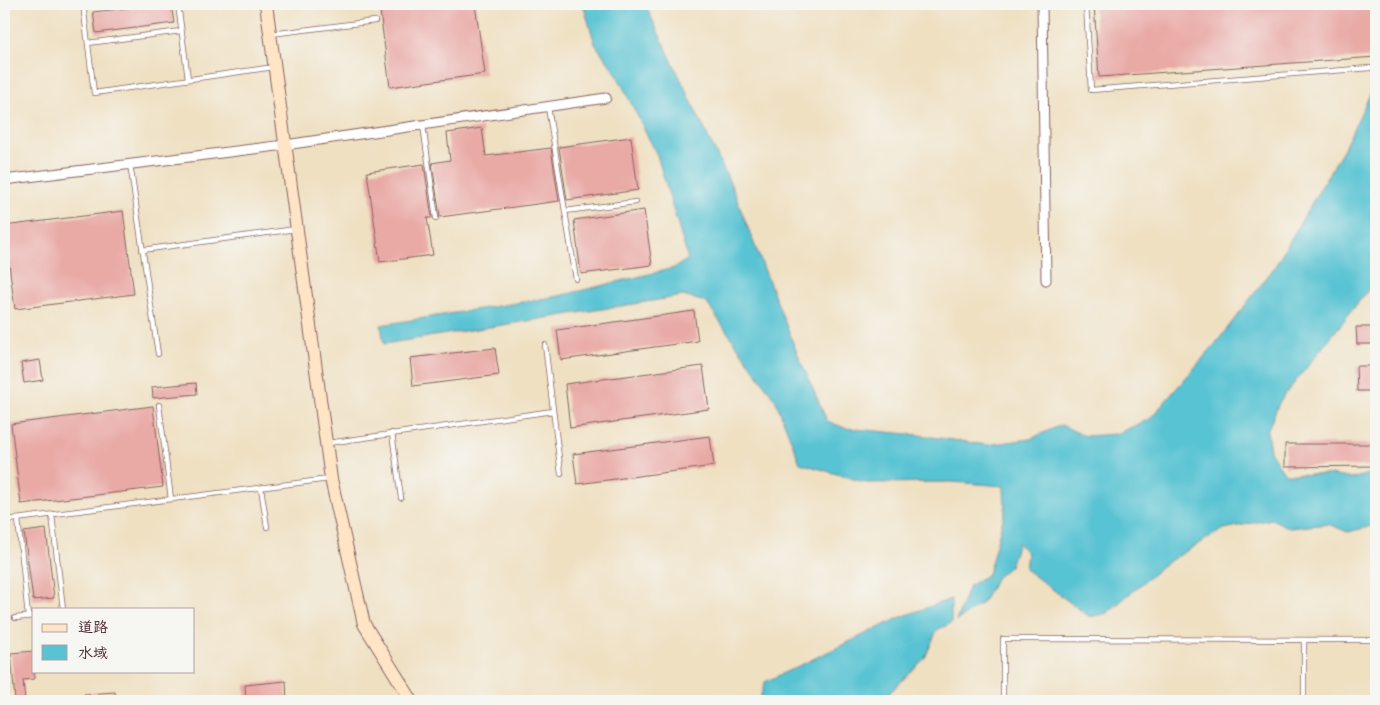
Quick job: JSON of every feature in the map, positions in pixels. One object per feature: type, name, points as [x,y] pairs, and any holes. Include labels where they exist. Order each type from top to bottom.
[{"type":"street","points":[[266,4],[331,479],[364,624],[412,701]]},
{"type":"street","points":[[1042,4],[1046,280]]},
{"type":"street","points":[[4,180],[285,145],[606,98]]},
{"type":"lane","points":[[83,4],[94,92],[274,67]]},
{"type":"lane","points":[[178,4],[188,79]]},
{"type":"lane","points":[[1086,4],[1091,90],[1370,68]]},
{"type":"lane","points":[[270,35],[375,21]]},
{"type":"lane","points":[[88,44],[182,31]]},
{"type":"lane","points":[[548,107],[576,279]]},
{"type":"lane","points":[[423,125],[436,218]]},
{"type":"lane","points":[[130,164],[158,354]]},
{"type":"lane","points":[[565,211],[636,202]]},
{"type":"lane","points":[[142,250],[297,229]]},
{"type":"lane","points":[[545,345],[561,474]]},
{"type":"lane","points":[[159,404],[171,499]]},
{"type":"lane","points":[[326,443],[553,411]]},
{"type":"lane","points":[[392,434],[401,498]]},
{"type":"lane","points":[[8,520],[331,479]]},
{"type":"lane","points":[[261,488],[267,527]]},
{"type":"lane","points":[[52,515],[63,608]]},
{"type":"lane","points":[[18,519],[28,616]]},
{"type":"lane","points":[[15,618],[32,616]]},
{"type":"lane","points":[[1004,701],[1003,639],[1376,640]]},
{"type":"lane","points":[[1304,640],[1304,701]]},
{"type":"water","points":[[583,4],[645,4],[732,187],[795,348],[827,421],[845,428],[919,435],[987,445],[1030,439],[1061,425],[1085,436],[1116,434],[1150,419],[1216,343],[1274,268],[1344,148],[1376,82],[1376,280],[1280,401],[1267,431],[1270,451],[1285,474],[1330,475],[1352,479],[1368,474],[1376,476],[1376,525],[1348,532],[1328,524],[1289,528],[1272,519],[1224,529],[1166,563],[1107,613],[1090,617],[1025,569],[1027,553],[1018,543],[1010,566],[997,577],[982,603],[956,621],[969,586],[988,574],[1005,512],[1004,486],[952,482],[867,483],[800,463],[775,399],[706,302],[683,296],[384,344],[381,325],[559,296],[674,268],[688,259],[657,155],[616,73],[595,44]]},
{"type":"water","points":[[951,599],[951,623],[937,630],[925,658],[881,701],[759,701],[765,682],[901,617]]},
{"type":"building","points":[[171,4],[174,23],[96,33],[93,12]]},
{"type":"building","points":[[379,4],[475,4],[485,74],[390,87]]},
{"type":"building","points":[[1094,4],[1374,4],[1376,57],[1099,77]]},
{"type":"building","points":[[482,128],[486,156],[551,148],[559,201],[440,217],[432,163],[450,160],[447,133]]},
{"type":"building","points":[[631,137],[638,190],[567,200],[559,147]]},
{"type":"building","points":[[424,164],[432,218],[427,218],[433,255],[380,262],[367,172]]},
{"type":"building","points":[[644,210],[652,265],[581,274],[574,220]]},
{"type":"building","points":[[123,211],[134,294],[15,309],[4,226]]},
{"type":"building","points":[[694,311],[698,341],[561,360],[557,330]]},
{"type":"building","points":[[1356,327],[1376,327],[1376,344],[1357,344]]},
{"type":"building","points":[[495,348],[499,375],[413,386],[410,358]]},
{"type":"building","points":[[40,360],[43,380],[24,383],[21,363]]},
{"type":"building","points":[[703,366],[709,409],[570,428],[565,384]]},
{"type":"building","points":[[1356,366],[1376,366],[1376,391],[1357,391]]},
{"type":"building","points":[[196,383],[197,394],[153,398],[152,387]]},
{"type":"building","points":[[153,406],[163,487],[21,504],[11,424]]},
{"type":"building","points":[[710,436],[714,466],[577,484],[573,454]]},
{"type":"building","points":[[1285,444],[1376,444],[1376,466],[1285,467]]},
{"type":"building","points":[[46,529],[54,598],[33,600],[24,532]]},
{"type":"building","points":[[32,651],[34,679],[23,680],[25,701],[15,701],[11,653]]},
{"type":"building","points":[[286,681],[287,701],[246,701],[245,685]]},
{"type":"building","points":[[115,692],[116,701],[85,701],[84,694]]}]
